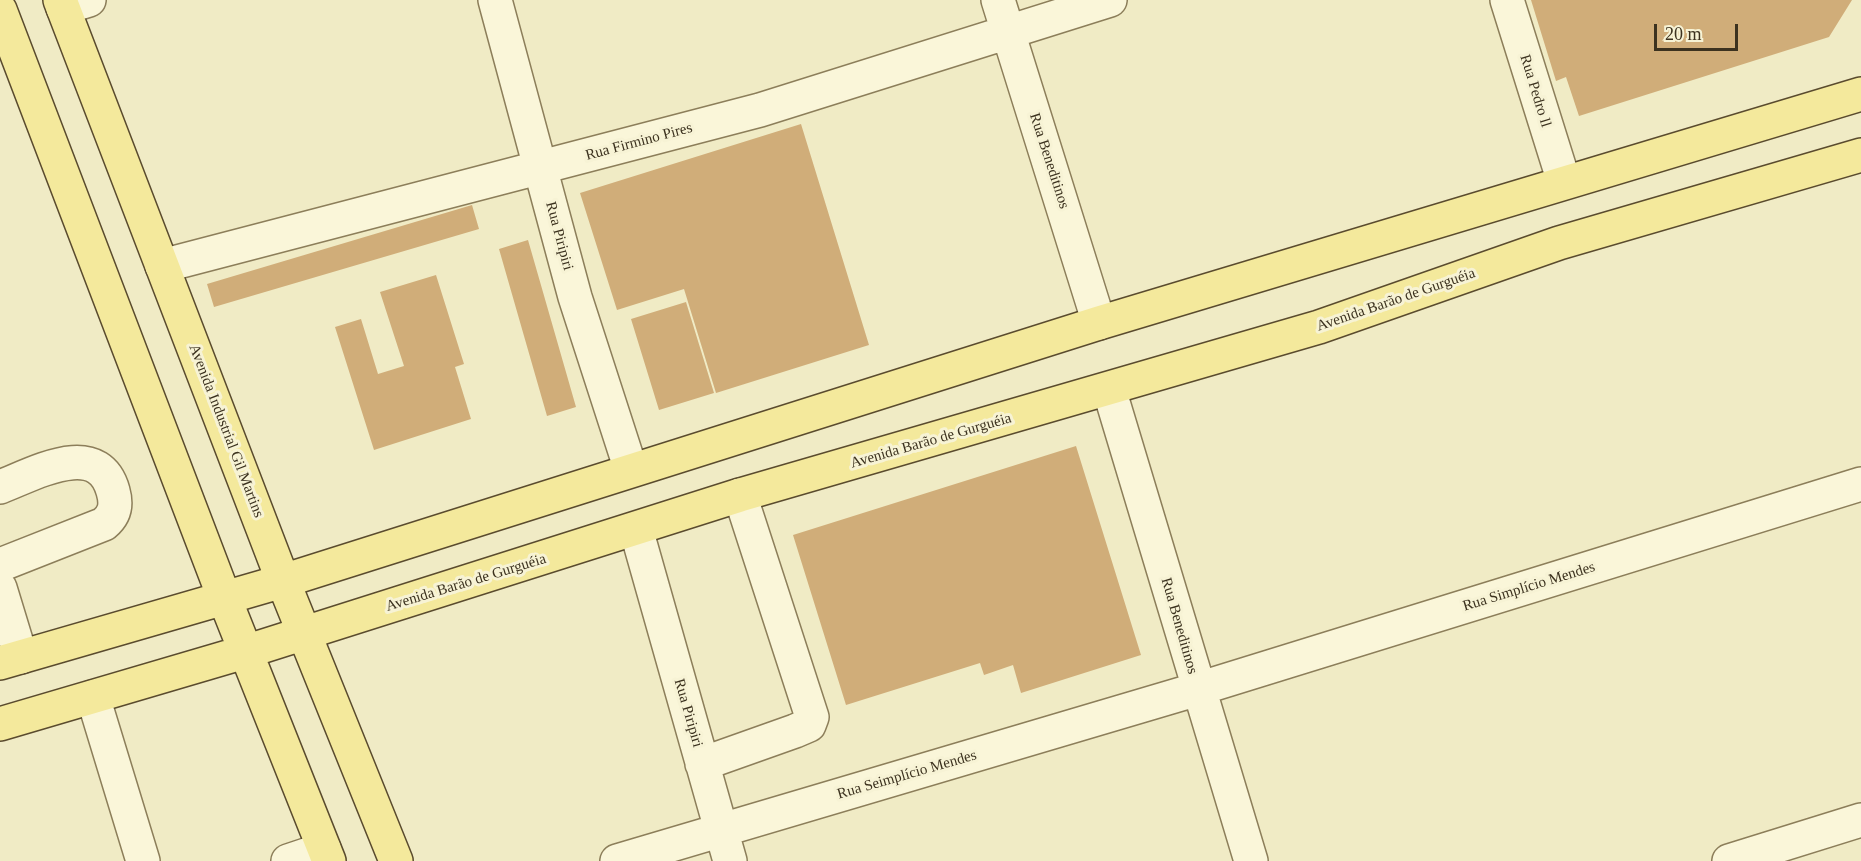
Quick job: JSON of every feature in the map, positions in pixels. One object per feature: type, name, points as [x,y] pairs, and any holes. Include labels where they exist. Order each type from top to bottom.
[{"type":"main road","name":"Avenida Industrial Gil Martins","points":[[71,3],[162,266],[396,861]]},
{"type":"main road","points":[[2,20],[224,597],[248,651],[327,855]]},
{"type":"main road","points":[[11,660],[284,581],[1099,323],[1861,94]]},
{"type":"main road","name":"Avenida Barão de Gurguéia","points":[[0,724],[248,651],[740,495],[1319,327],[1559,243],[1861,155]]},
{"type":"street","name":"Rua Piripiri","points":[[495,0],[575,297],[632,470]]},
{"type":"street","name":"Rua Beneditinos","points":[[998,0],[1099,323]]},
{"type":"street","name":"Rua Firmino Pires","points":[[162,266],[760,110],[1110,0]]},
{"type":"street","name":"Rua Pedro ll","points":[[1507,0],[1564,182]]},
{"type":"street","name":"Rua Beneditinos","points":[[1109,389],[1251,861]]},
{"type":"street","points":[[0,487],[56,465],[77,461],[93,464],[106,473],[114,492],[115,510],[112,518],[104,524],[0,566]]},
{"type":"street","name":"Rua Simplício Mendes","points":[[1198,689],[1861,484]]},
{"type":"street","points":[[702,764],[795,731],[808,725],[812,717],[740,495]]},
{"type":"street","name":"Rua Piripiri","points":[[636,529],[730,861]]},
{"type":"street","points":[[0,588],[11,660]]},
{"type":"street","name":"Rua Seimplício Mendes","points":[[617,861],[1198,689]]},
{"type":"street","points":[[93,696],[143,861]]},
{"type":"street","points":[[1730,861],[1778,854],[1861,820]]},
{"type":"street","points":[[288,861],[327,855]]},
{"type":"building","points":[[1531,0],[1852,0],[1829,37],[1579,116],[1566,77],[1556,81]]},
{"type":"building","points":[[801,124],[869,345],[716,393],[684,289],[617,310],[580,193]]},
{"type":"building","points":[[472,205],[479,229],[214,307],[207,284]]},
{"type":"building","points":[[528,240],[576,407],[547,416],[499,249]]},
{"type":"building","points":[[436,275],[464,364],[455,367],[471,419],[374,450],[335,327],[361,319],[378,374],[404,366],[380,292]]},
{"type":"building","points":[[686,302],[714,393],[659,410],[631,319]]},
{"type":"building","points":[[1076,446],[1141,655],[1021,693],[1013,665],[984,675],[980,663],[846,705],[793,535]]}]
